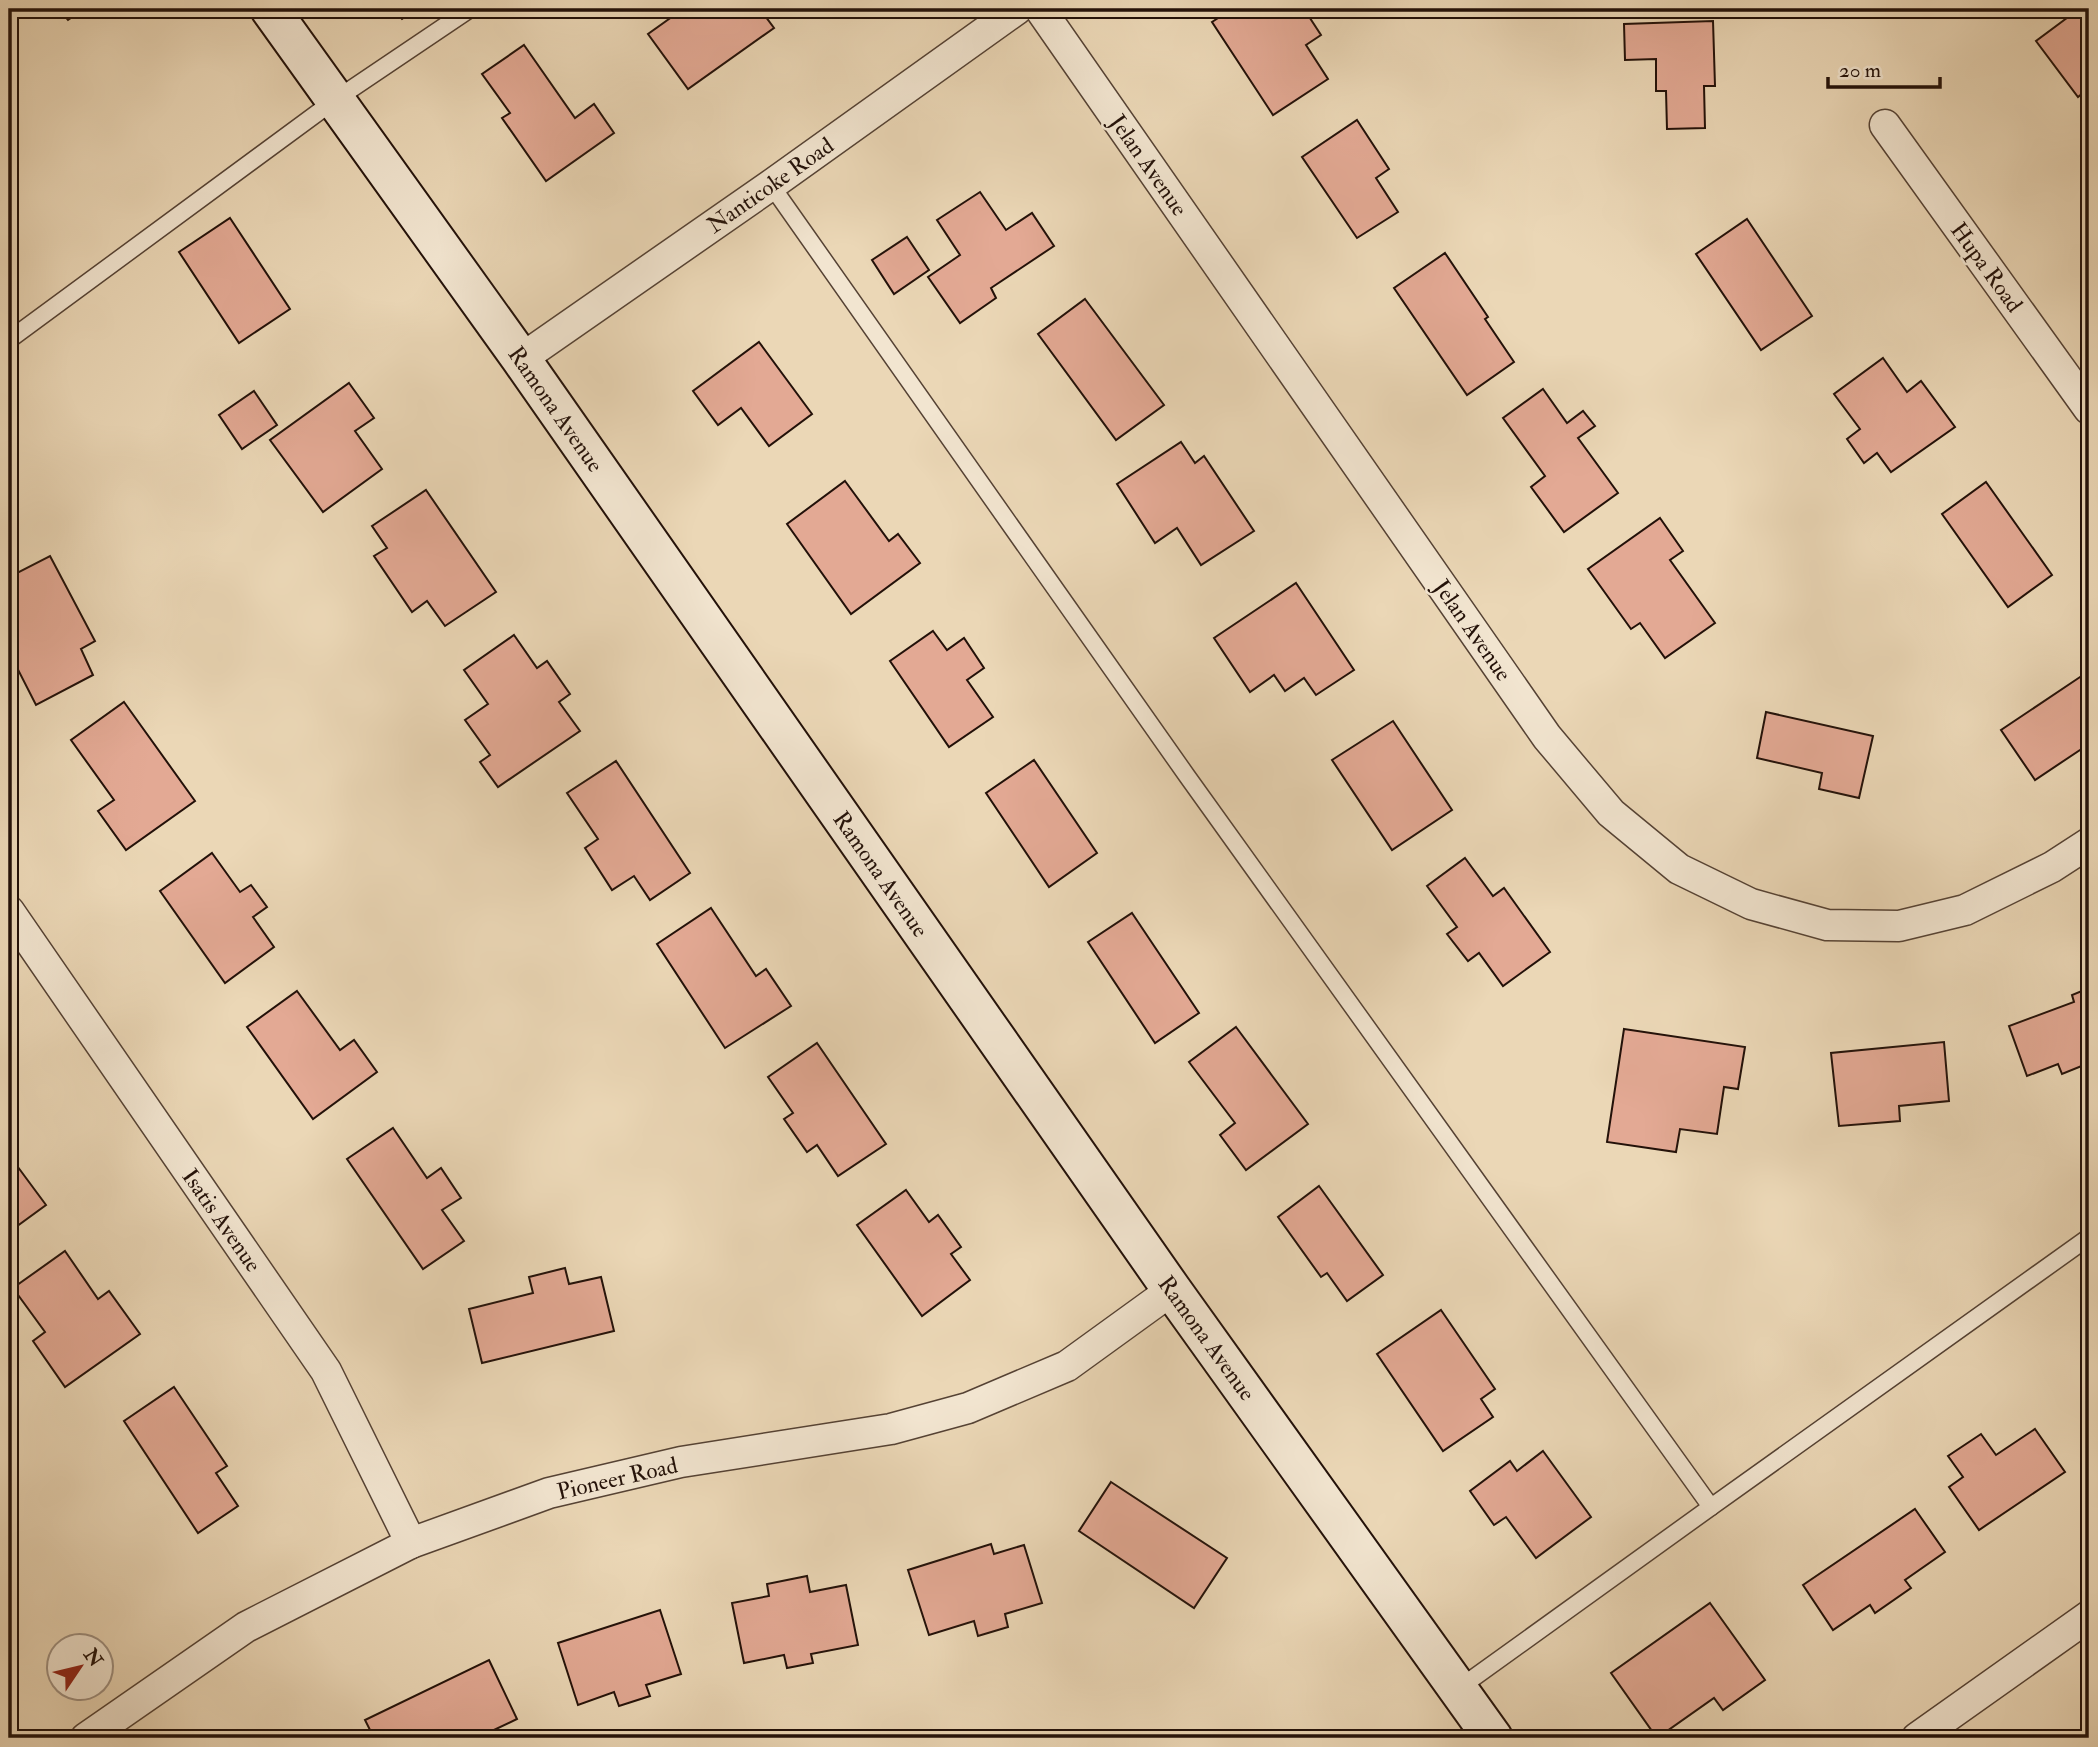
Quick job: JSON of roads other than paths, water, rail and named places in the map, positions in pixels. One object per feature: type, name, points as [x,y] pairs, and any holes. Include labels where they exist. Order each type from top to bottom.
[{"type":"street","name":"Ramona Avenue","points":[[270,9],[521,359],[1172,1290],[1493,1738]]},
{"type":"street","name":"Nanticoke Road","points":[[521,359],[1017,9]]},
{"type":"street","name":"Jelan Avenue","points":[[1040,9],[1547,737],[1611,813],[1679,869],[1751,904],[1827,925],[1899,926],[1965,910],[2052,867],[2089,843]]},
{"type":"street","name":"Hupa Road","points":[[1885,125],[2089,410]]},
{"type":"street","name":"Isatis Avenue","points":[[9,911],[326,1371],[411,1543]]},
{"type":"street","name":"Pioneer Road","points":[[86,1738],[246,1627],[411,1543],[549,1493],[681,1462],[891,1429],[968,1408],[1067,1366],[1172,1290]]},
{"type":"street","points":[[1917,1738],[2089,1616]]},
{"type":"lane","points":[[9,340],[335,100],[470,9]]},
{"type":"lane","points":[[771,185],[1187,776],[1711,1507]]},
{"type":"lane","points":[[1458,1689],[2089,1237]]}]
